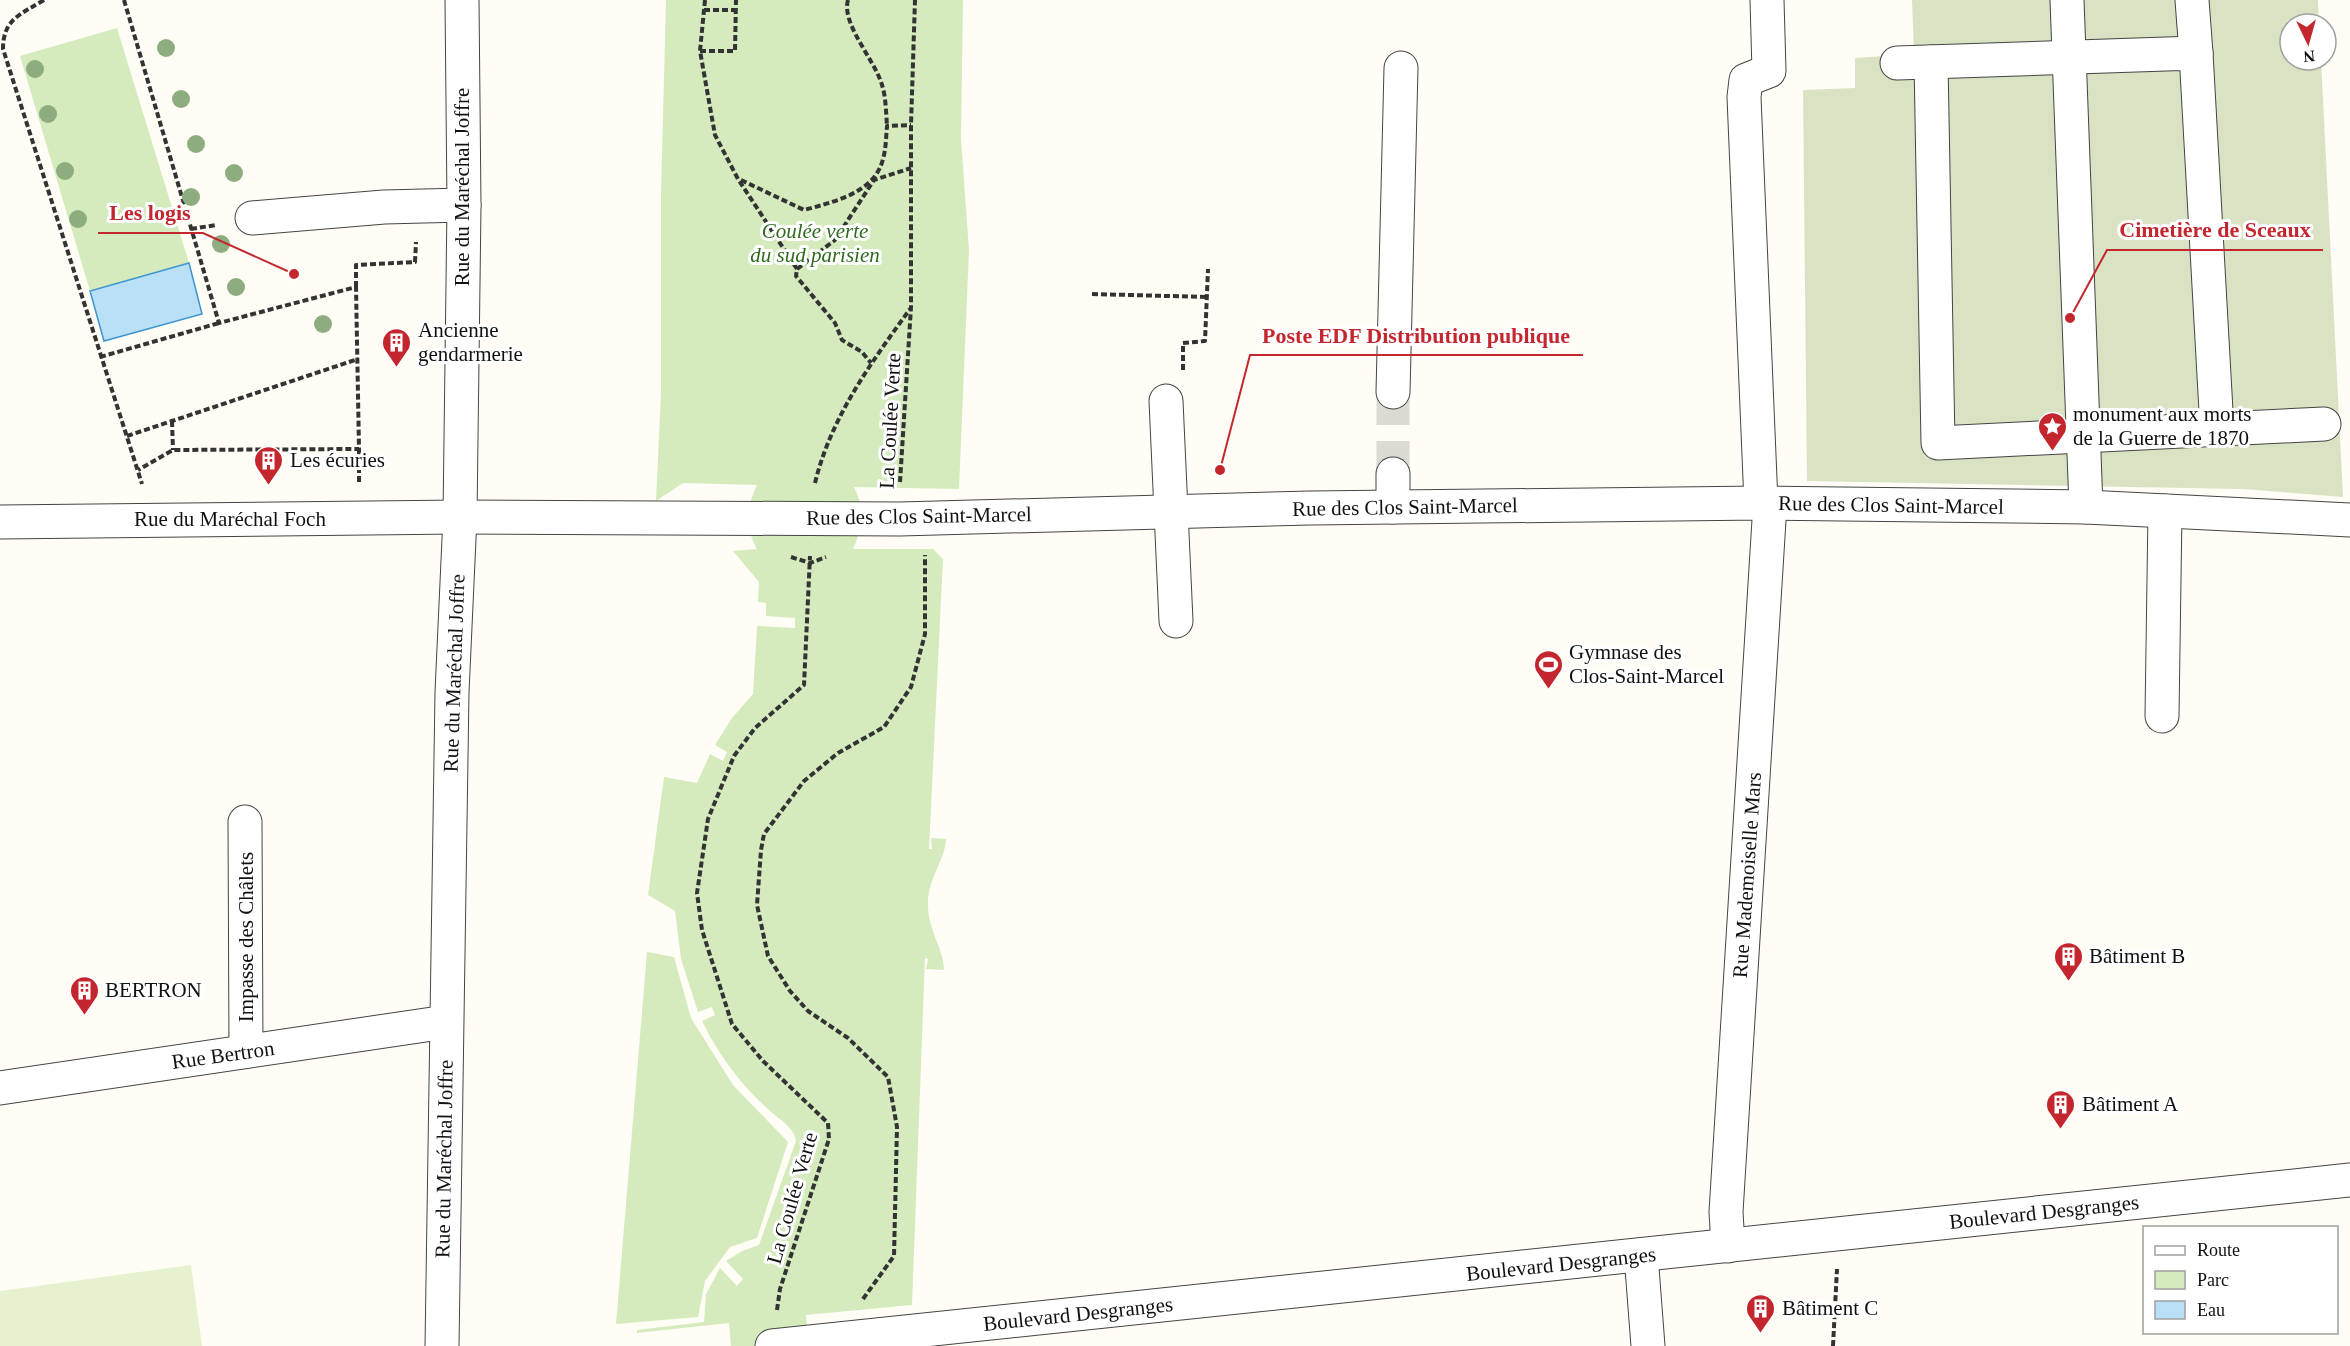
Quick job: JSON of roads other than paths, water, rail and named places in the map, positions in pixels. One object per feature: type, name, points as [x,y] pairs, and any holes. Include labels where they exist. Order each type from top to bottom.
[{"type":"street","name":"Rue du Maréchal Joffre","points":[[442,1346],[452,692],[460,517],[464,206],[462,0]]},
{"type":"street","name":"Rue Mademoiselle Mars","points":[[1728,1246],[1726,1212],[1765,503],[1744,97],[1746,80],[1769,71],[1767,0]]},
{"type":"street","points":[[2067,0],[2086,507]]},
{"type":"street","points":[[2193,0],[2217,429]]},
{"type":"street","points":[[1897,63],[2196,53]]},
{"type":"street","points":[[1930,62],[1938,443],[2324,424]]},
{"type":"street","points":[[1394,392],[1401,68]]},
{"type":"street","points":[[252,218],[384,207],[464,206]]},
{"type":"street","points":[[1166,401],[1176,621]]},
{"type":"street","points":[[1393,474],[1393,507]]},
{"type":"street","name":"Rue des Clos Saint-Marcel","points":[[460,517],[900,519],[1393,507],[1765,503],[2086,507],[2350,520]]},
{"type":"street","points":[[2162,716],[2165,511]]},
{"type":"street","name":"Rue du Maréchal Foch","points":[[0,522],[460,517]]},
{"type":"street","name":"Impasse des Châlets","points":[[245,822],[246,1051]]},
{"type":"street","name":"Rue Bertron","points":[[0,1088],[446,1022]]},
{"type":"street","name":"Boulevard Desgranges","points":[[774,1332],[865,1336],[966,1336],[1641,1255],[2350,1180]]},
{"type":"street","points":[[1641,1255],[1648,1346]]},
{"type":"water","points":[[189,263],[202,314],[104,341],[90,291]]},
{"type":"tunnel","points":[[1393,392],[1393,474]]},
{"type":"place","name":"Les logis","points":[[294,274]]},
{"type":"place","name":"Cimetière de Sceaux","points":[[2070,318]]},
{"type":"place","name":"Ancienne gendarmerie","points":[[397,368]]},
{"type":"place","name":"monument aux morts de la Guerre de 1870","points":[[2052,452]]},
{"type":"place","name":"Poste EDF Distribution publique","points":[[1220,470]]},
{"type":"place","name":"Les écuries","points":[[269,486]]},
{"type":"place","name":"Gymnase des Clos-Saint-Marcel","points":[[1548,690]]},
{"type":"place","name":"Bâtiment B","points":[[2068,982]]},
{"type":"place","name":"BERTRON","points":[[84,1016]]},
{"type":"place","name":"Bâtiment A","points":[[2061,1130]]},
{"type":"place","name":"Bâtiment C","points":[[1761,1334]]},
{"type":"park label","name":"Coulée verte du sud parisien","points":[[815,243]]}]
